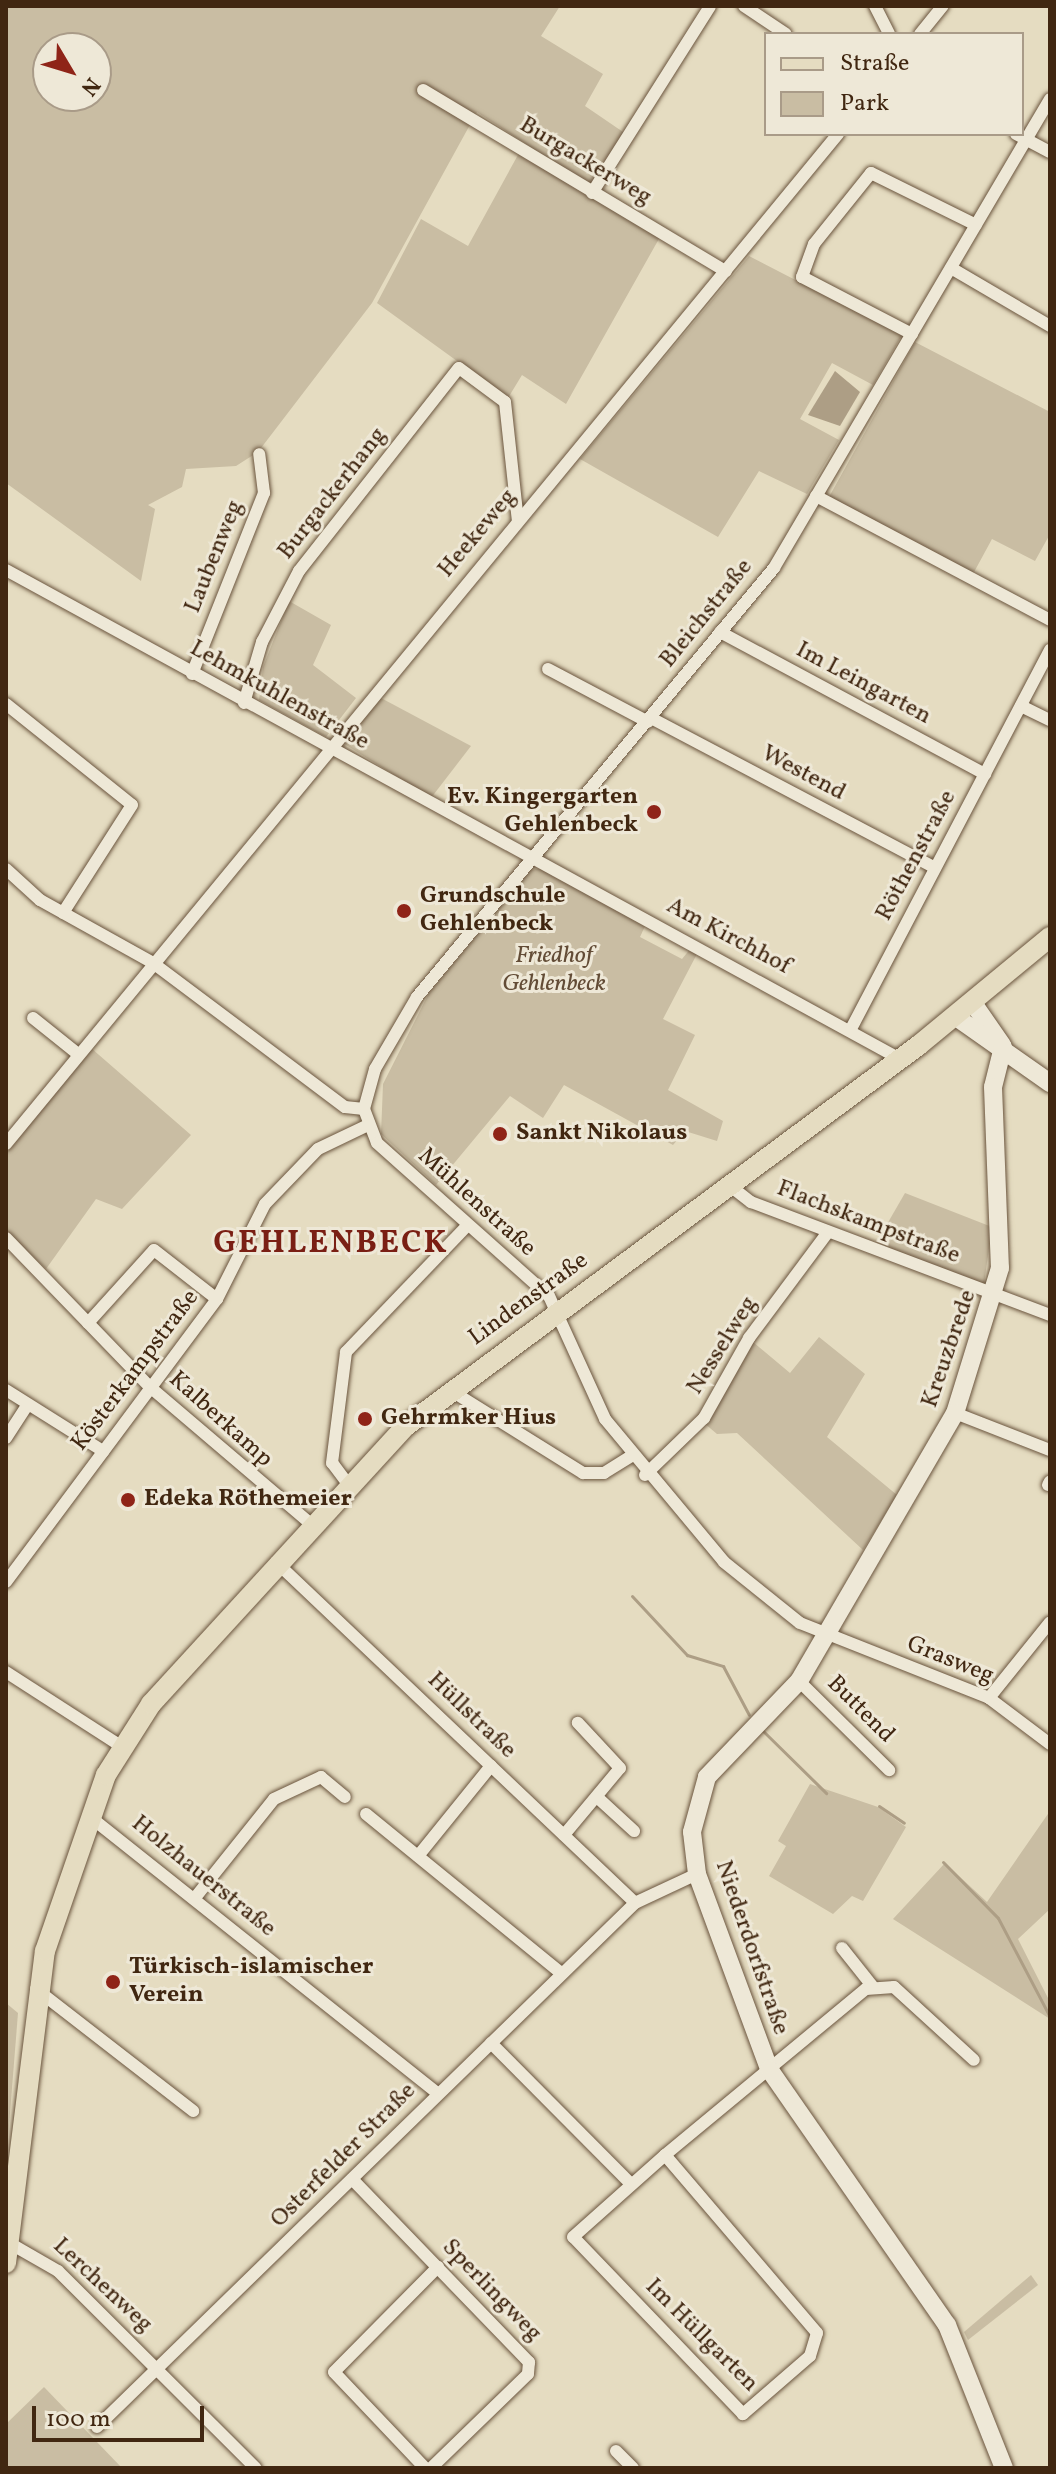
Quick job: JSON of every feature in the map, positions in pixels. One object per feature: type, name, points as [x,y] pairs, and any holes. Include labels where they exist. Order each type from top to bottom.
[{"type":"main road","name":"Lindenstraße","points":[[8,2254],[36,1989],[89,1816],[121,1746],[311,1524],[348,1484],[450,1390],[956,1017],[1050,937]]},
{"type":"main road","points":[[973,1003],[1003,1047]]},
{"type":"main road","points":[[956,1017],[1003,1047],[1050,1083]]},
{"type":"main road","name":"Kreuzbrede","points":[[825,1636],[955,1413],[995,1295],[1003,1223],[993,1087],[1003,1047]]},
{"type":"main road","name":"Niederdorfstraße","points":[[825,1636],[799,1681],[707,1777],[692,1832],[697,1874],[769,2069],[920,2284],[962,2356],[1004,2468]]},
{"type":"street","points":[[592,193],[710,6]]},
{"type":"street","points":[[744,6],[783,32]]},
{"type":"street","points":[[875,6],[888,32]]},
{"type":"street","points":[[922,32],[943,6]]},
{"type":"street","name":"Burgackerweg","points":[[423,90],[726,271]]},
{"type":"street","name":"Bleichstraße","points":[[1024,133],[1050,99]]},
{"type":"street","name":"Heekeweg","points":[[6,1144],[328,748],[836,136]]},
{"type":"street","points":[[1021,137],[1050,152]]},
{"type":"street","name":"Bleichstraße","points":[[366,1126],[364,1109],[375,1069],[417,997],[774,568],[976,225],[1021,137]]},
{"type":"street","points":[[912,334],[802,277],[814,244],[871,173],[976,225]]},
{"type":"street","points":[[951,268],[1050,326]]},
{"type":"street","name":"Burgackerhang","points":[[244,703],[262,642],[299,571],[459,368],[505,402],[518,521]]},
{"type":"street","name":"Laubenweg","points":[[192,674],[264,493],[259,454]]},
{"type":"street","points":[[816,496],[1050,620]]},
{"type":"street","name":"Lehmkuhlenstraße","points":[[6,570],[244,703],[535,856]]},
{"type":"street","name":"Im Leingarten","points":[[720,632],[985,774]]},
{"type":"street","name":"Röthenstraße","points":[[852,1027],[1050,650]]},
{"type":"street","name":"Westend","points":[[548,669],[935,868]]},
{"type":"street","points":[[6,704],[132,805],[63,913]]},
{"type":"street","points":[[1021,706],[1050,720]]},
{"type":"street","name":"Am Kirchhof","points":[[535,856],[852,1027],[900,1059]]},
{"type":"street","points":[[6,869],[63,913],[153,963],[345,1107],[364,1109]]},
{"type":"street","points":[[33,1018],[78,1054]]},
{"type":"street","name":"Mühlenstraße","points":[[366,1126],[558,1311]]},
{"type":"street","name":"Kösterkampstraße","points":[[6,1582],[10,1568],[217,1299],[265,1204],[318,1149],[366,1126]]},
{"type":"street","name":"Flachskampstraße","points":[[729,1185],[751,1202],[1050,1315]]},
{"type":"street","points":[[348,1484],[332,1463],[346,1352],[467,1226]]},
{"type":"street","name":"Nesselweg","points":[[645,1475],[704,1418],[749,1338],[828,1232]]},
{"type":"street","name":"Kalberkamp","points":[[6,1238],[150,1387],[311,1524]]},
{"type":"street","points":[[88,1323],[154,1250],[217,1299]]},
{"type":"street","points":[[558,1311],[582,1377],[645,1475],[724,1562],[825,1636]]},
{"type":"street","points":[[6,1390],[103,1451]]},
{"type":"street","points":[[450,1390],[583,1473],[604,1473],[631,1456]]},
{"type":"street","points":[[6,1438],[28,1404]]},
{"type":"street","points":[[955,1413],[1050,1450]]},
{"type":"street","name":"Hüllstraße","points":[[276,1562],[635,1903]]},
{"type":"street","points":[[989,1698],[1050,1622]]},
{"type":"street","name":"Grasweg","points":[[825,1636],[989,1698],[1050,1744]]},
{"type":"street","points":[[6,1672],[121,1746]]},
{"type":"street","name":"Buttend","points":[[799,1681],[889,1770]]},
{"type":"street","points":[[564,1835],[620,1768],[578,1723]]},
{"type":"street","points":[[418,1856],[491,1766]]},
{"type":"street","points":[[194,1899],[274,1799],[321,1777],[345,1797]]},
{"type":"street","points":[[598,1798],[634,1831]]},
{"type":"street","points":[[366,1814],[561,1973]]},
{"type":"street","name":"Holzhauerstraße","points":[[89,1816],[438,2094]]},
{"type":"street","name":"Osterfelder Straße","points":[[158,2369],[635,1903],[697,1874]]},
{"type":"street","points":[[842,1948],[873,1987],[894,1987],[974,2060]]},
{"type":"street","name":"Im Hüllgarten","points":[[665,2155],[817,2333],[810,2356],[743,2414],[573,2237],[665,2155],[873,1987]]},
{"type":"street","points":[[36,1989],[193,2111]]},
{"type":"street","points":[[491,2043],[631,2184]]},
{"type":"street","name":"Sperlingweg","points":[[352,2179],[529,2362],[528,2374],[428,2468]]},
{"type":"street","name":"Lerchenweg","points":[[8,2254],[58,2271],[256,2468]]},
{"type":"street","points":[[428,2468],[334,2372],[438,2267]]},
{"type":"street","name":"Lerchenweg","points":[[97,2427],[158,2369]]},
{"type":"street","points":[[616,2451],[633,2468]]},
{"type":"green space","points":[[6,6],[560,6],[541,36],[603,74],[585,106],[626,134],[592,187],[477,112],[372,303],[258,452],[236,466],[186,469],[182,487],[148,505],[155,509],[141,581],[6,483]]},
{"type":"green space","points":[[519,153],[660,237],[566,404],[522,375],[508,398],[377,303],[421,219],[468,246]]},
{"type":"green space","points":[[749,256],[902,335],[873,385],[832,363],[800,419],[839,440],[807,494],[759,471],[718,537],[580,459]]},
{"type":"green space","points":[[915,342],[1050,412],[1050,534],[1035,561],[992,539],[973,574],[829,497]]},
{"type":"green space","points":[[289,601],[331,625],[313,665],[356,698],[326,737],[259,700],[263,667]]},
{"type":"green space","points":[[381,698],[471,746],[431,798],[343,743]]},
{"type":"green space","name":"Friedhof Gehlenbeck","points":[[541,868],[646,924],[640,937],[682,959],[691,948],[698,952],[663,1019],[695,1035],[668,1090],[723,1121],[717,1141],[685,1131],[673,1145],[564,1085],[543,1118],[510,1096],[436,1185],[381,1134],[383,1084],[429,993],[531,870]]},
{"type":"green space","points":[[91,1048],[191,1135],[122,1209],[96,1199],[46,1269],[6,1231],[6,1154]]},
{"type":"green space","points":[[905,1193],[992,1227],[984,1284],[875,1245]]},
{"type":"green space","points":[[819,1337],[865,1374],[827,1437],[897,1495],[863,1550],[737,1433],[717,1434],[704,1423],[753,1342],[790,1373]]},
{"type":"green space","points":[[810,1784],[878,1807],[906,1827],[863,1901],[852,1896],[833,1914],[769,1876],[786,1846],[778,1841]]},
{"type":"green space","points":[[1050,1811],[1050,1909],[1018,1939],[1050,2002],[1050,2019],[893,1919],[945,1863],[987,1902]]},
{"type":"green space","points":[[6,2003],[18,2013],[8,2138],[6,2137]]},
{"type":"green space","points":[[1031,2275],[1038,2285],[968,2340],[964,2332]]},
{"type":"green space","points":[[44,2387],[122,2468],[6,2468],[6,2424]]},
{"type":"shaded area","points":[[835,371],[860,392],[840,426],[808,415]]},
{"type":"waterway","points":[[632,1596],[687,1655],[723,1666],[749,1715]]},
{"type":"waterway","points":[[762,1730],[826,1793]]},
{"type":"waterway","points":[[879,1806],[904,1823]]},
{"type":"waterway","points":[[943,1862],[998,1918],[1050,2017]]},
{"type":"place","name":"Ev. Kingergarten Gehlenbeck","points":[[654,812]]},
{"type":"place","name":"Grundschule Gehlenbeck","points":[[404,911]]},
{"type":"place","name":"Sankt Nikolaus","points":[[500,1134]]},
{"type":"place","name":"Gehrmker Hius","points":[[365,1419]]},
{"type":"place","name":"Edeka Röthemeier","points":[[128,1500]]},
{"type":"place","name":"Türkisch-islamischer Verein","points":[[113,1982]]},
{"type":"district","name":"GEHLENBECK","points":[[331,1244]]}]
